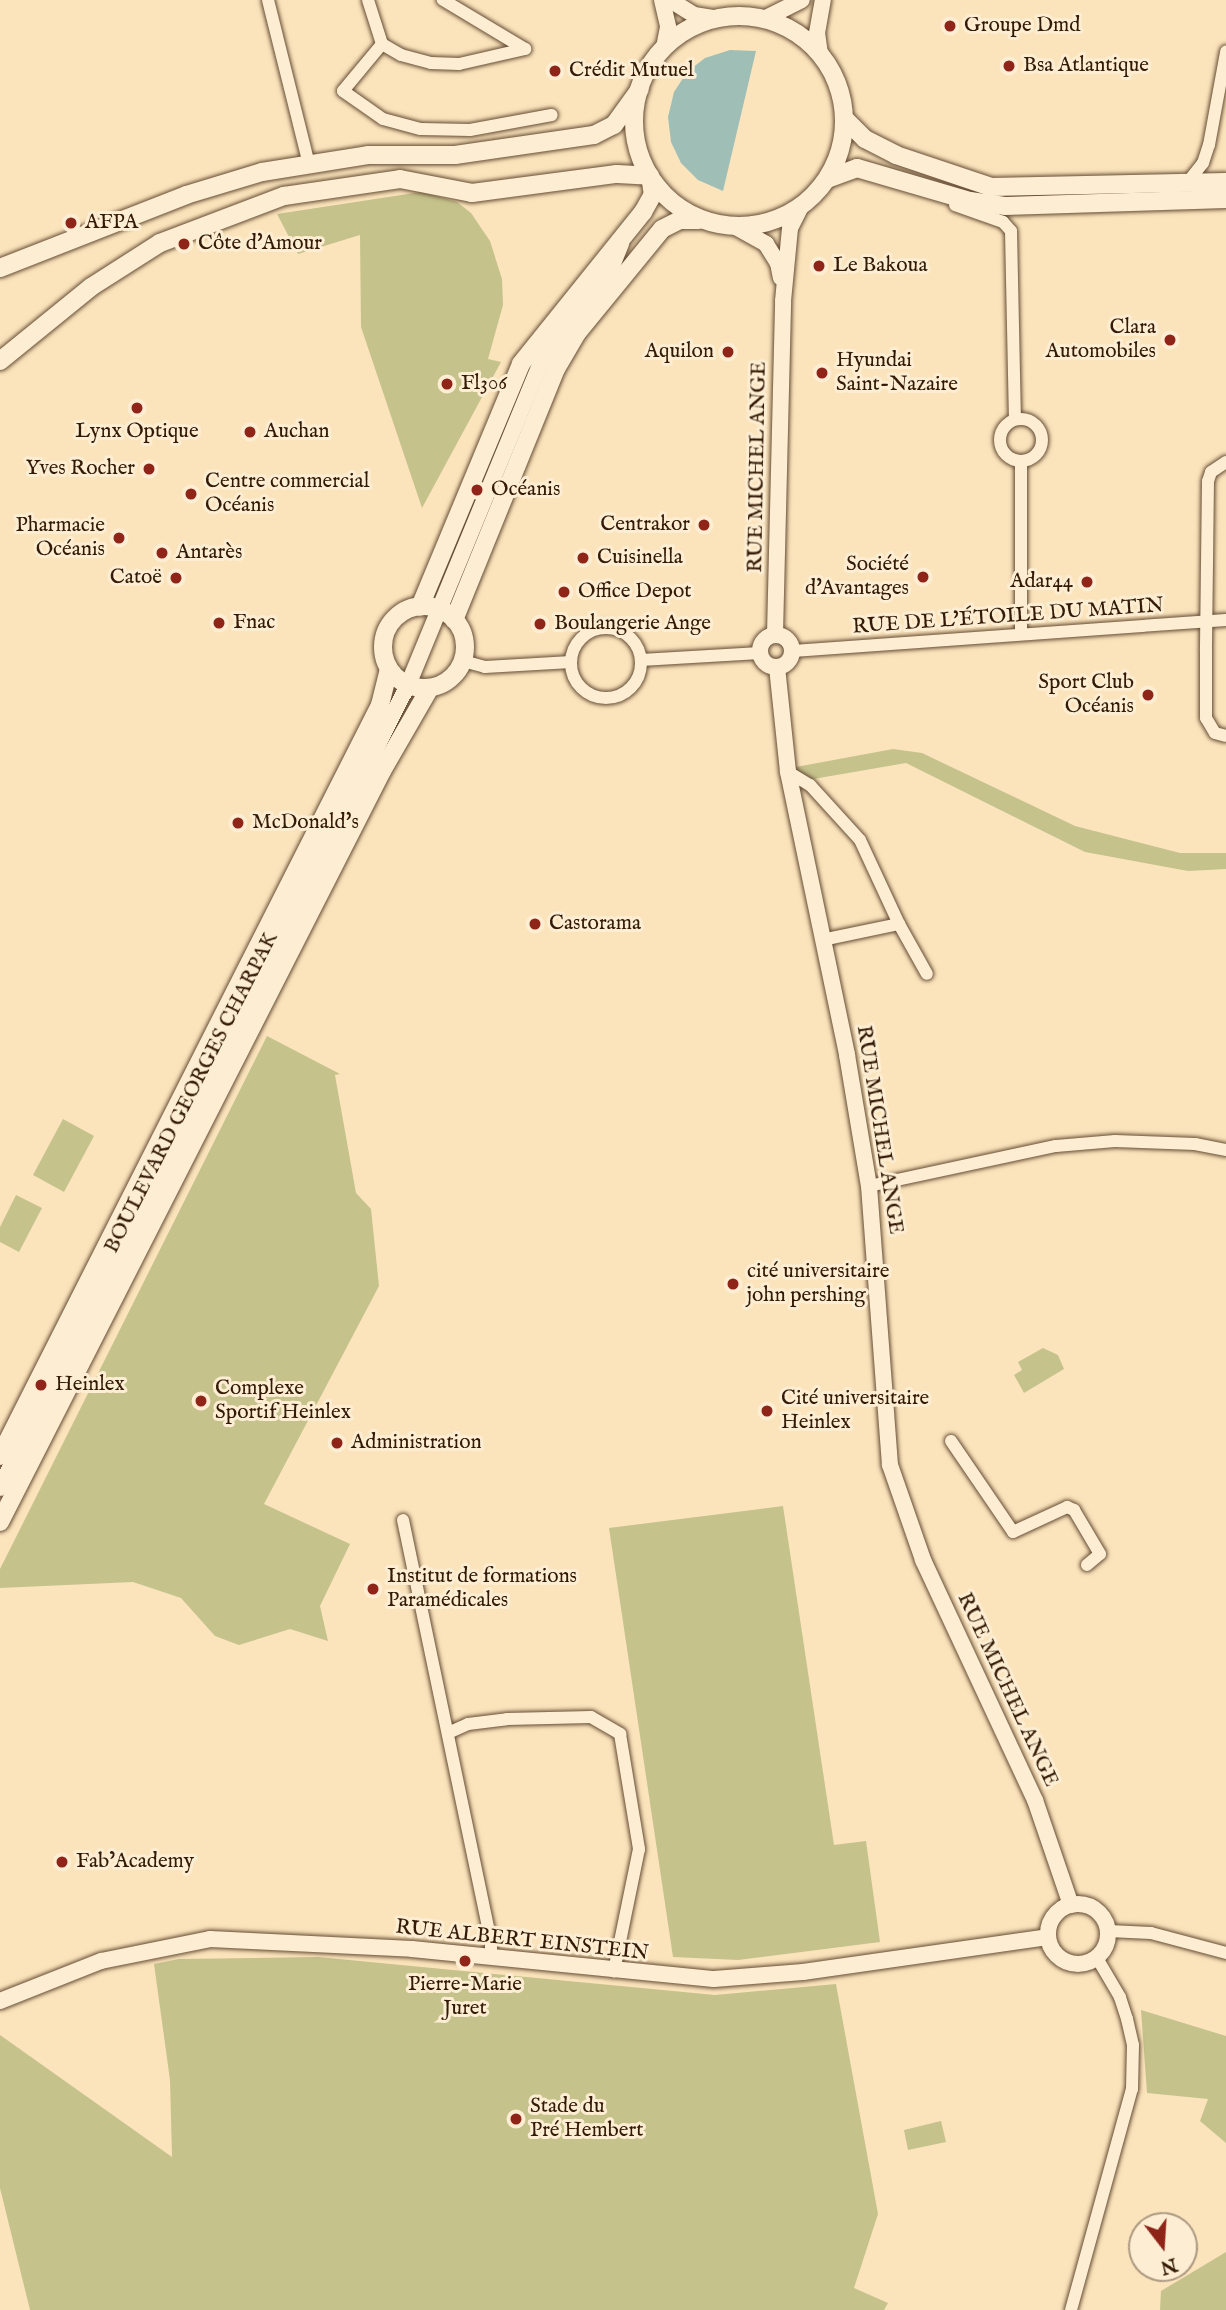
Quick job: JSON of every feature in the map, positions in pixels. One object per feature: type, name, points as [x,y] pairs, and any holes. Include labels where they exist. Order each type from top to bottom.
[{"type":"main road","points":[[0,268],[216,184],[309,164],[379,154],[455,155],[583,138],[614,125],[664,48],[685,32],[718,19],[764,19],[790,29],[820,54],[837,83],[845,118],[839,154],[827,179],[801,206],[770,222],[734,226],[706,221],[668,224],[635,261],[577,333],[556,369],[464,596],[447,615]]},
{"type":"main road","points":[[420,607],[521,364],[622,241],[653,194],[650,176],[635,133],[639,89]]},
{"type":"main road","points":[[845,118],[865,139],[896,155],[991,187],[1226,182]]},
{"type":"main road","points":[[827,179],[857,168],[934,192],[1005,206],[1195,200],[1226,202]]},
{"type":"main road","points":[[0,361],[91,287],[160,243],[284,196],[336,185],[400,179],[472,193],[617,174],[650,176],[674,204],[706,221]]},
{"type":"main road","points":[[420,607],[447,615],[464,639],[463,661],[450,679],[430,688],[408,685],[390,669],[383,651],[386,632],[399,615],[420,607]]},
{"type":"main road","name":"BOULEVARD GEORGES CHARPAK","points":[[0,1456],[375,717],[386,694],[390,669]]},
{"type":"main road","name":"BOULEVARD GEORGES CHARPAK","points":[[0,1522],[382,771],[430,688]]},
{"type":"street","points":[[268,0],[309,164]]},
{"type":"street","points":[[368,0],[382,44]]},
{"type":"street","points":[[382,44],[431,63],[484,60],[525,49],[443,0]]},
{"type":"street","points":[[662,0],[668,27],[664,48]]},
{"type":"street","points":[[670,0],[694,15],[718,19]]},
{"type":"street","points":[[764,19],[802,0]]},
{"type":"street","points":[[820,54],[817,33],[823,0]]},
{"type":"street","points":[[382,44],[343,91],[383,119],[421,128],[470,130],[552,115]]},
{"type":"street","points":[[1188,182],[1203,163],[1209,145],[1226,52]]},
{"type":"street","points":[[934,192],[1003,222],[1012,231],[1015,248],[1015,419]]},
{"type":"street","name":"RUE MICHEL ANGE","points":[[775,634],[783,301],[790,228],[801,206]]},
{"type":"street","name":"RUE MICHEL ANGE","points":[[734,226],[760,240],[776,258],[783,301]]},
{"type":"street","points":[[0,1488],[408,685],[447,615],[543,358],[607,276],[622,241]]},
{"type":"street","points":[[607,276],[635,261]]},
{"type":"street","points":[[1015,419],[1031,421],[1042,437],[1035,455],[1021,461],[1005,454],[1000,442],[1002,429],[1015,419]]},
{"type":"street","points":[[1021,461],[1021,634]]},
{"type":"street","points":[[1226,462],[1211,472],[1208,481],[1206,719],[1215,733],[1226,736]]},
{"type":"street","name":"RUE DE L'ÉTOILE DU MATIN","points":[[793,651],[1226,620]]},
{"type":"street","points":[[606,629],[633,641],[641,660],[631,687],[603,698],[584,690],[571,662],[578,642],[606,629]]},
{"type":"street","points":[[775,634],[789,640],[793,651],[786,664],[777,667],[764,662],[760,653],[762,643],[775,634]]},
{"type":"street","points":[[641,660],[760,653]]},
{"type":"street","points":[[463,661],[485,667],[571,662]]},
{"type":"street","name":"RUE MICHEL ANGE","points":[[777,667],[788,772],[869,1186],[885,1430],[898,1495],[923,1559],[1035,1800],[1072,1905]]},
{"type":"street","points":[[788,772],[810,785],[860,840],[899,924],[927,974]]},
{"type":"street","points":[[822,940],[899,924]]},
{"type":"street","points":[[869,1186],[1056,1146],[1115,1141],[1195,1144],[1226,1150]]},
{"type":"street","points":[[951,1441],[1013,1532],[1067,1507],[1074,1510],[1100,1554],[1087,1565]]},
{"type":"street","points":[[403,1520],[491,1941],[491,1958]]},
{"type":"street","points":[[448,1732],[468,1724],[591,1717],[620,1734],[639,1849],[614,1953],[614,1971]]},
{"type":"street","points":[[1072,1905],[1093,1908],[1105,1919],[1109,1931],[1105,1948],[1097,1958],[1082,1965],[1064,1961],[1052,1951],[1048,1937],[1051,1920],[1072,1905]]},
{"type":"street","points":[[1109,1931],[1151,1933],[1226,1953]]},
{"type":"street","name":"RUE ALBERT EINSTEIN","points":[[0,2001],[102,1961],[210,1940],[263,1939],[714,1979],[769,1976],[1048,1937]]},
{"type":"street","points":[[1072,2310],[1132,2089],[1133,2045],[1127,2019],[1120,1997],[1097,1958]]},
{"type":"shaded area","points":[[421,192],[457,202],[471,213],[490,241],[502,279],[503,305],[488,359],[501,362],[422,508],[361,327],[360,235],[298,254],[277,214]]},
{"type":"shaded area","points":[[893,749],[922,753],[1075,826],[1180,853],[1226,853],[1226,869],[1188,871],[1085,852],[906,763],[796,782],[796,767]]},
{"type":"shaded area","name":"Complexe Sportif Heinlex","points":[[267,1036],[340,1074],[335,1075],[356,1193],[371,1209],[379,1286],[264,1504],[350,1544],[320,1606],[328,1641],[290,1629],[239,1645],[215,1636],[181,1598],[133,1582],[0,1588],[0,1569]]},
{"type":"shaded area","points":[[63,1119],[94,1136],[64,1192],[33,1175]]},
{"type":"shaded area","points":[[16,1195],[42,1208],[19,1252],[0,1242],[0,1227]]},
{"type":"shaded area","points":[[1043,1348],[1058,1355],[1064,1369],[1024,1393],[1014,1375],[1022,1370],[1018,1362]]},
{"type":"shaded area","points":[[783,1506],[834,1845],[866,1841],[880,1942],[738,1960],[673,1957],[609,1528]]},
{"type":"shaded area","name":"Stade du Pré Hembert","points":[[318,1957],[715,1995],[836,1984],[878,2214],[854,2288],[888,2303],[884,2310],[30,2310],[0,2188],[0,2035],[172,2157],[170,2080],[154,1964],[179,1959]]},
{"type":"shaded area","points":[[1141,2010],[1226,2036],[1226,2143],[1200,2121],[1208,2099],[1147,2093]]},
{"type":"shaded area","points":[[941,2121],[946,2142],[908,2150],[904,2130]]},
{"type":"shaded area","points":[[1226,2252],[1226,2310],[1160,2310],[1161,2291],[1176,2282],[1198,2282],[1198,2269]]},
{"type":"water","points":[[730,50],[756,51],[723,191],[698,180],[681,163],[671,142],[668,117],[674,92],[687,72],[705,58]]},
{"type":"place","name":"Groupe Dmd","points":[[950,26]]},
{"type":"place","name":"Bsa Atlantique","points":[[1009,66]]},
{"type":"place","name":"Crédit Mutuel","points":[[555,71]]},
{"type":"place","name":"AFPA","points":[[71,223]]},
{"type":"place","name":"Côte d'Amour","points":[[184,244]]},
{"type":"place","name":"Le Bakoua","points":[[819,266]]},
{"type":"place","name":"Clara Automobiles","points":[[1170,340]]},
{"type":"place","name":"Aquilon","points":[[728,352]]},
{"type":"place","name":"Hyundai Saint-Nazaire","points":[[822,373]]},
{"type":"place","name":"Fl306","points":[[447,384]]},
{"type":"place","name":"Lynx Optique","points":[[137,408]]},
{"type":"place","name":"Auchan","points":[[250,432]]},
{"type":"place","name":"Yves Rocher","points":[[149,469]]},
{"type":"place","name":"Océanis","points":[[477,490]]},
{"type":"place","name":"Centre commercial Océanis","points":[[191,494]]},
{"type":"place","name":"Centrakor","points":[[704,525]]},
{"type":"place","name":"Pharmacie Océanis","points":[[119,538]]},
{"type":"place","name":"Antarès","points":[[162,553]]},
{"type":"place","name":"Cuisinella","points":[[583,558]]},
{"type":"place","name":"Société d'Avantages","points":[[923,577]]},
{"type":"place","name":"Catoë","points":[[176,578]]},
{"type":"place","name":"Adar44","points":[[1087,582]]},
{"type":"place","name":"Office Depot","points":[[564,592]]},
{"type":"place","name":"Fnac","points":[[219,623]]},
{"type":"place","name":"Boulangerie Ange","points":[[540,624]]},
{"type":"place","name":"Sport Club Océanis","points":[[1148,695]]},
{"type":"place","name":"McDonald's","points":[[238,823]]},
{"type":"place","name":"Castorama","points":[[535,924]]},
{"type":"place","name":"cité universitaire john pershing","points":[[733,1284]]},
{"type":"place","name":"Heinlex","points":[[41,1385]]},
{"type":"place","name":"Complexe Sportif Heinlex","points":[[201,1401]]},
{"type":"place","name":"Cité universitaire Heinlex","points":[[767,1411]]},
{"type":"place","name":"Administration","points":[[337,1443]]},
{"type":"place","name":"Institut de formations Paramédicales","points":[[373,1589]]},
{"type":"place","name":"Fab’Academy","points":[[62,1862]]},
{"type":"place","name":"Pierre-Marie Juret","points":[[465,1961]]},
{"type":"place","name":"Stade du Pré Hembert","points":[[516,2119]]}]
